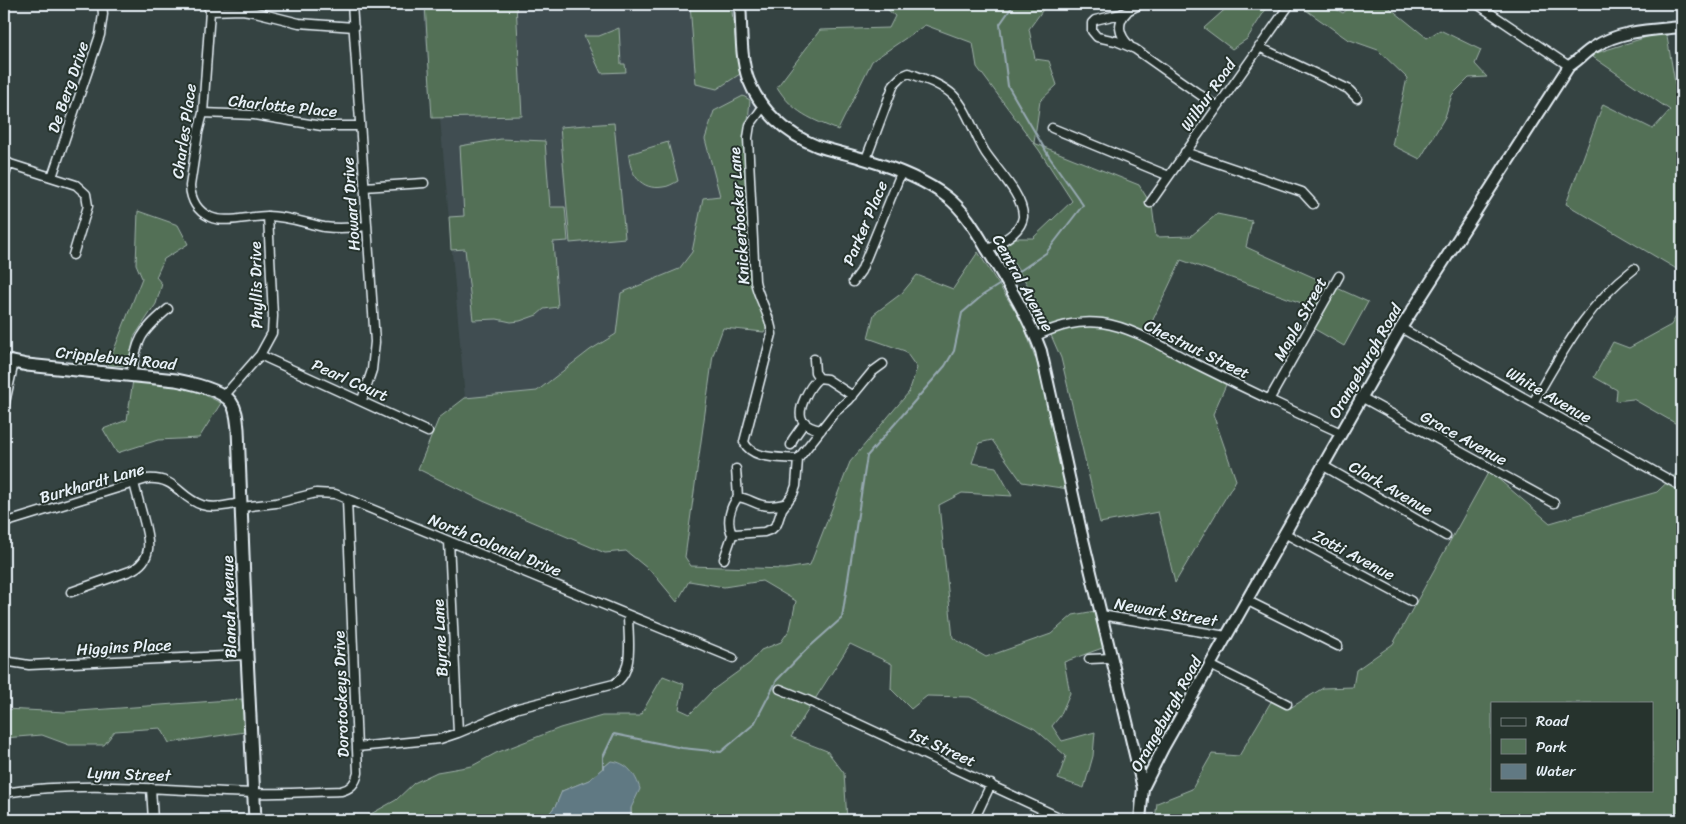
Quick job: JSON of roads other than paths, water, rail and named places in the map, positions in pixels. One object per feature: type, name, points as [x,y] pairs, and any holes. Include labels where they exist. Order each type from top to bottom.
[{"type":"main road","name":"Cripplebush Road","points":[[9,361],[71,370],[188,382],[224,396]]},
{"type":"main road","name":"Blanch Avenue","points":[[224,396],[231,402],[237,417],[255,820]]},
{"type":"street","name":"De Berg Drive","points":[[52,177],[100,35],[103,14],[102,4]]},
{"type":"street","name":"Howard Drive","points":[[352,4],[375,342],[372,370],[362,400]]},
{"type":"street","name":"Central Avenue","points":[[740,4],[743,51],[748,78],[764,106],[782,126],[806,141],[824,148],[866,159],[919,180],[948,197],[970,221],[1007,280],[1036,336],[1143,788]]},
{"type":"street","points":[[1135,49],[1098,36],[1094,34],[1091,28],[1098,18],[1116,16],[1141,4]]},
{"type":"street","name":"Wilbur Road","points":[[1150,203],[1216,106],[1290,4]]},
{"type":"street","points":[[1477,4],[1569,66]]},
{"type":"street","points":[[208,7],[255,12],[299,23],[354,27]]},
{"type":"street","name":"Charles Place","points":[[208,7],[203,113],[190,186],[190,193],[197,207],[209,216],[223,220],[268,216],[284,217],[338,228],[366,226]]},
{"type":"street","points":[[1129,11],[1123,17],[1119,27],[1123,38],[1135,49],[1216,106]]},
{"type":"street","name":"Orangeburgh Road","points":[[1143,788],[1163,748],[1400,328],[1569,66],[1594,47],[1618,36],[1682,27]]},
{"type":"street","points":[[1259,47],[1348,88],[1357,98]]},
{"type":"street","points":[[866,159],[896,81],[909,73],[943,87],[958,101],[985,152],[1017,197],[1022,208],[1023,218],[1017,231],[988,250]]},
{"type":"street","name":"Knickerbocker Lane","points":[[764,106],[750,125],[748,138],[755,281],[756,289],[772,326],[772,334],[744,442],[747,449],[754,453],[798,459]]},
{"type":"street","name":"Charlotte Place","points":[[203,113],[254,115],[322,126],[360,126]]},
{"type":"street","points":[[1052,128],[1169,176]]},
{"type":"street","points":[[1185,152],[1302,192],[1313,204]]},
{"type":"street","points":[[4,178],[6,163],[76,185],[82,189],[88,200],[87,212],[73,255]]},
{"type":"street","name":"Parker Place","points":[[853,282],[861,271],[901,173]]},
{"type":"street","points":[[364,187],[424,183]]},
{"type":"street","name":"Phyllis Drive","points":[[224,396],[260,355],[272,333],[273,316],[268,216]]},
{"type":"street","points":[[1534,402],[1575,331],[1593,307],[1614,284],[1634,269]]},
{"type":"street","name":"Maple Street","points":[[1270,400],[1339,276]]},
{"type":"street","points":[[131,375],[136,346],[142,333],[168,309]]},
{"type":"street","name":"Chestnut Street","points":[[1036,336],[1057,327],[1078,322],[1113,325],[1140,335],[1340,433]]},
{"type":"street","name":"White Avenue","points":[[1400,328],[1682,487]]},
{"type":"street","name":"Pearl Court","points":[[260,355],[362,400],[428,432]]},
{"type":"street","points":[[814,358],[815,372],[819,378]]},
{"type":"street","points":[[4,407],[9,361]]},
{"type":"street","points":[[733,533],[764,532],[772,529],[777,524],[782,509],[796,486],[798,459],[835,412],[853,396],[872,372],[883,364]]},
{"type":"street","points":[[821,430],[815,429],[805,422],[801,415],[803,403],[812,384],[819,378],[827,379],[853,396]]},
{"type":"street","name":"Grace Avenue","points":[[1361,397],[1554,503]]},
{"type":"street","points":[[791,445],[805,422]]},
{"type":"street","name":"Clark Avenue","points":[[1322,465],[1446,536]]},
{"type":"street","points":[[733,533],[728,524],[733,504],[738,497],[736,469]]},
{"type":"street","name":"Burkhardt Lane","points":[[4,523],[147,479],[162,480],[176,486],[187,497],[202,505],[218,507],[241,505]]},
{"type":"street","points":[[71,592],[130,571],[139,567],[144,561],[147,554],[148,538],[134,483]]},
{"type":"street","name":"North Colonial Drive","points":[[241,505],[276,503],[316,493],[335,494],[733,658]]},
{"type":"street","points":[[738,497],[746,498],[762,505],[780,505],[787,502]]},
{"type":"street","name":"Dorotockeys Drive","points":[[255,793],[346,790],[351,787],[357,778],[347,500]]},
{"type":"street","points":[[724,559],[733,533]]},
{"type":"street","name":"Zotti Avenue","points":[[1284,533],[1411,601]]},
{"type":"street","name":"Byrne Lane","points":[[449,541],[458,734]]},
{"type":"street","points":[[1246,600],[1338,646]]},
{"type":"street","points":[[357,747],[440,739],[458,734],[518,708],[614,684],[620,680],[627,670],[628,615]]},
{"type":"street","name":"Newark Street","points":[[1101,615],[1226,636]]},
{"type":"street","name":"Higgins Place","points":[[4,661],[29,665],[247,655]]},
{"type":"street","points":[[1089,660],[1112,658]]},
{"type":"street","points":[[1210,665],[1287,704]]},
{"type":"street","name":"1st Street","points":[[780,689],[1065,820]]},
{"type":"street","points":[[974,820],[990,784]]},
{"type":"street","name":"Lynn Street","points":[[4,793],[33,789],[97,786],[255,793]]},
{"type":"street","points":[[151,788],[153,820]]},
{"type":"street","points":[[1140,820],[1143,788]]},
{"type":"water","points":[[611,761],[622,764],[630,770],[640,789],[631,808],[631,820],[544,820],[556,805],[562,791],[589,780]]},
{"type":"waterway","points":[[1008,279],[1046,253],[1083,205],[1050,158],[1008,86],[1000,24],[1014,4]]},
{"type":"waterway","points":[[603,768],[603,757],[614,734],[682,748],[721,752],[754,724],[777,680],[806,650],[842,618],[867,456],[945,366],[954,351],[962,313],[983,295],[1002,283]]}]
